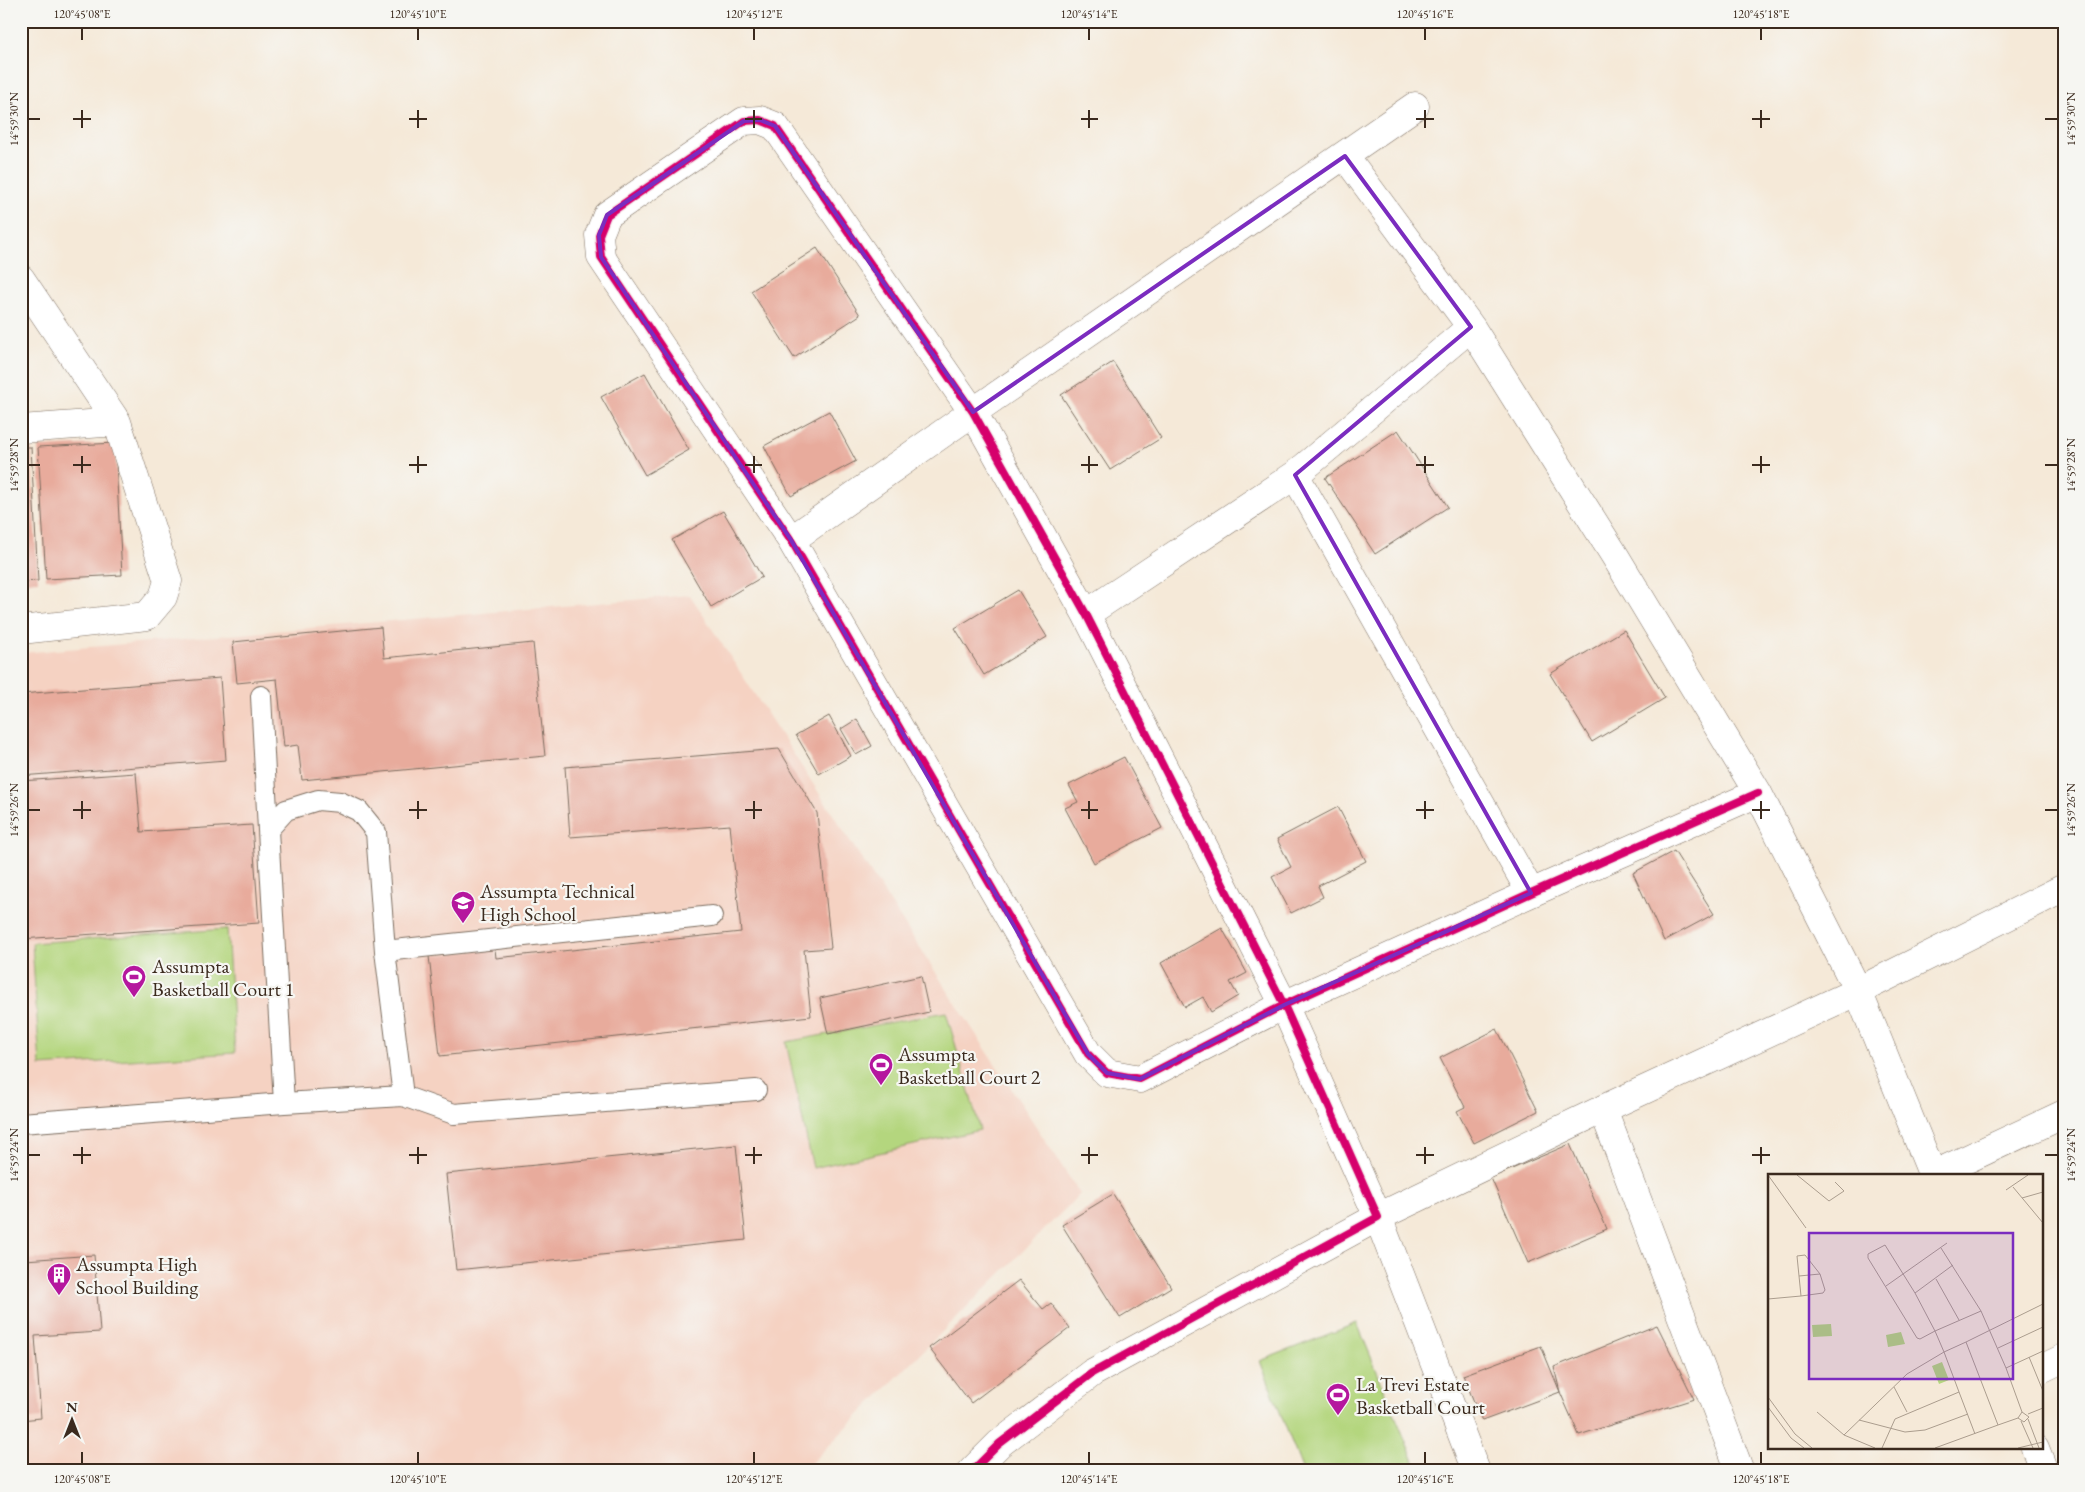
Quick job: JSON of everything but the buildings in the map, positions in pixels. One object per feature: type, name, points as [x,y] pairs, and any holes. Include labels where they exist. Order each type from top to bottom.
[{"type":"street","points":[[792,540],[973,412],[1415,106]]},
{"type":"street","points":[[1476,1471],[1378,1217],[1284,1006],[1086,614],[973,412],[774,126],[760,120],[744,121],[606,215],[599,235],[601,257],[792,540],[1088,1054],[1107,1073],[1140,1079],[1284,1006],[1531,893],[1758,793]]},
{"type":"street","points":[[1345,156],[1471,327],[1615,556],[1758,793],[1858,990],[1932,1174]]},
{"type":"street","points":[[21,278],[117,422],[168,581],[163,597],[147,616],[21,630]]},
{"type":"street","points":[[1086,614],[1295,474],[1471,327]]},
{"type":"street","points":[[21,430],[117,422]]},
{"type":"street","points":[[1295,474],[1531,893]]},
{"type":"street","points":[[972,1471],[999,1444],[1092,1373],[1378,1217],[1858,990],[2064,888]]},
{"type":"street","points":[[1603,1109],[1740,1471]]},
{"type":"street","points":[[1937,1174],[2064,1114]]},
{"type":"street","points":[[2042,1369],[2064,1358]]},
{"type":"street","points":[[2036,1450],[2044,1471]]},
{"type":"lane","points":[[261,696],[284,1103]]},
{"type":"lane","points":[[268,830],[286,810],[318,800],[340,802],[359,811],[376,832],[385,951],[403,1096]]},
{"type":"lane","points":[[385,951],[712,916]]},
{"type":"lane","points":[[21,1123],[403,1096],[454,1114],[756,1090]]},
{"type":"highlighted area","points":[[760,120],[775,126],[973,412],[1345,156],[1471,327],[1295,475],[1531,893],[1284,1005],[1140,1079],[1107,1073],[1088,1054],[791,540],[601,257],[599,235],[607,215],[744,121]]},
{"type":"shaded area","name":"Assumpta Technical High School","points":[[690,595],[1080,1194],[803,1471],[21,1471],[21,653]]},
{"type":"green space","name":"Assumpta Basketball Court 1","points":[[227,929],[235,1053],[40,1066],[32,943]]},
{"type":"green space","name":"Assumpta Basketball Court 2","points":[[946,1012],[980,1130],[813,1168],[786,1042]]},
{"type":"green space","name":"La Trevi Estate Basketball Court","points":[[1357,1323],[1418,1471],[1303,1471],[1260,1361]]},
{"type":"cycle path","points":[[972,1471],[999,1444],[1092,1373],[1378,1217],[1284,1005],[1086,614],[973,412],[775,126],[760,120],[744,121],[607,215],[599,235],[601,257],[791,540],[1088,1054],[1107,1073],[1140,1079],[1284,1005],[1758,793]]},
{"type":"place","name":"Assumpta Technical High School","points":[[463,924]]},
{"type":"place","name":"Assumpta Basketball Court 1","points":[[134,998]]},
{"type":"place","name":"Assumpta Basketball Court 2","points":[[881,1086]]},
{"type":"place","name":"Assumpta High School Building","points":[[59,1296]]},
{"type":"place","name":"La Trevi Estate Basketball Court","points":[[1338,1416]]}]
